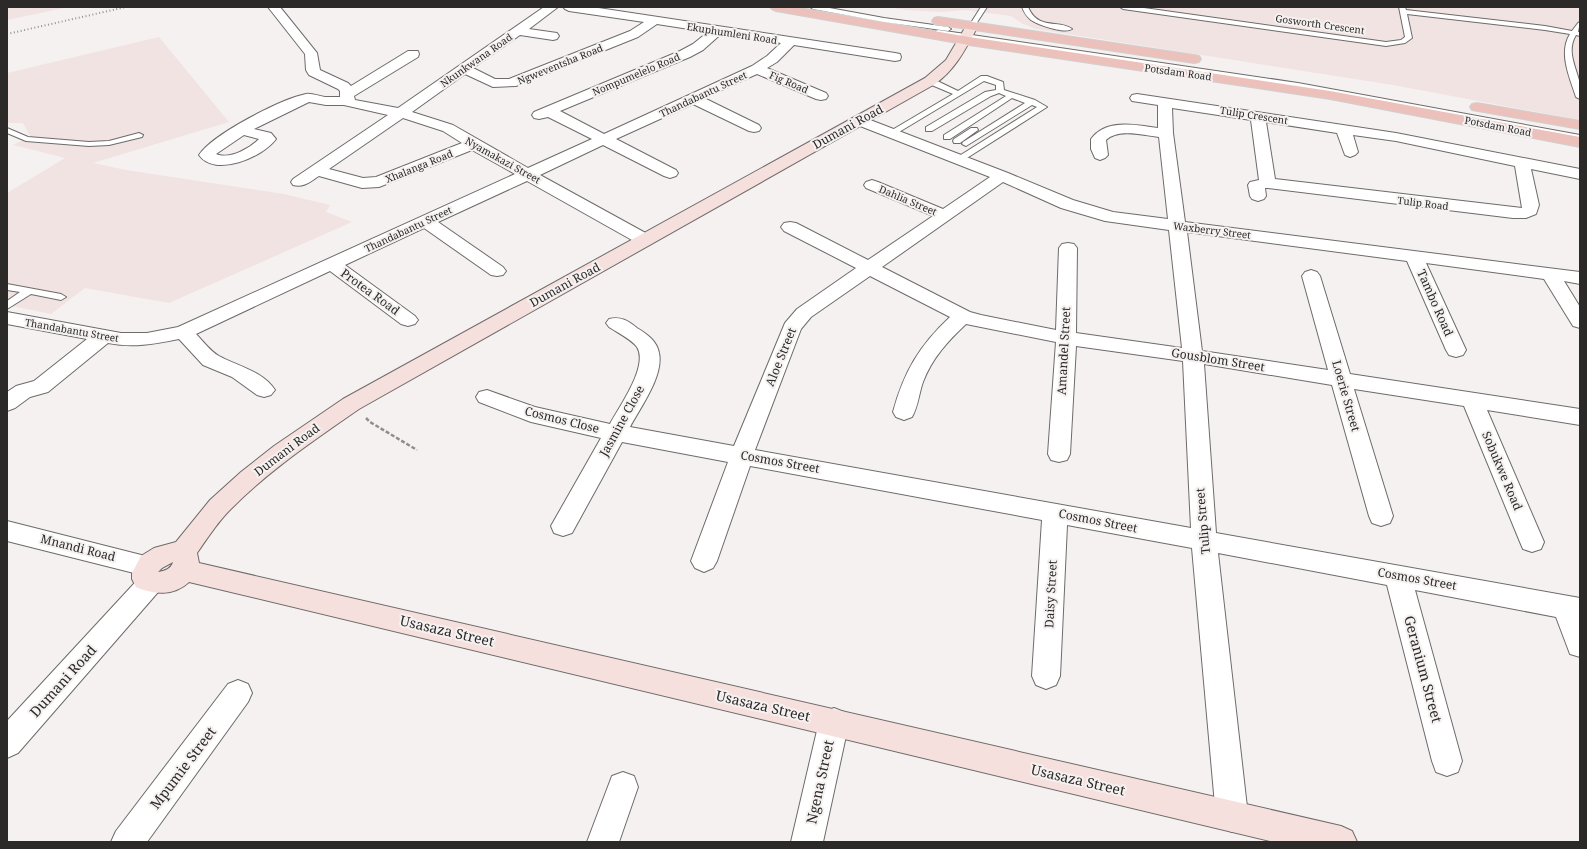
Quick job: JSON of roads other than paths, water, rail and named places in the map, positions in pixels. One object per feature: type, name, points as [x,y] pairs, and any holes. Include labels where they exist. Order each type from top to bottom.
[{"type":"main road","name":"Potsdam Road","points":[[776,7],[876,26],[968,33],[1286,73],[1580,125]]},
{"type":"main road","name":"Potsdam Road","points":[[846,7],[968,33],[1295,89],[1580,142]]},
{"type":"street","points":[[274,7],[311,53],[314,61],[312,68],[314,72],[343,86],[349,100],[380,75],[413,54]]},
{"type":"street","name":"Nkunkwana Road","points":[[401,113],[463,68],[552,7]]},
{"type":"street","name":"Ekuphumleni Road","points":[[569,7],[895,58]]},
{"type":"street","name":"Ngweventsha Road","points":[[463,68],[493,83],[511,83],[634,34],[654,21]]},
{"type":"street","name":"Nompumelelo Road","points":[[670,172],[544,113],[685,54],[698,47],[718,30]]},
{"type":"street","points":[[517,31],[553,36]]},
{"type":"street","name":"Dumani Road","points":[[7,743],[149,574],[158,584],[168,582],[177,577],[183,561],[218,508],[279,453],[351,404],[940,75],[954,60],[968,33]]},
{"type":"street","name":"Thandabantu Street","points":[[7,318],[122,339],[147,339],[183,332],[757,69],[772,59],[790,42]]},
{"type":"street","name":"Fig Road","points":[[757,69],[821,96]]},
{"type":"street","name":"Nyamakazi Street","points":[[242,130],[276,111],[304,99],[312,98],[335,101],[349,100],[401,113],[448,128],[473,144],[645,240]]},
{"type":"street","points":[[694,98],[754,128]]},
{"type":"street","name":"Tulip Crescent","points":[[1137,98],[1258,115],[1425,143],[1580,174]]},
{"type":"street","points":[[1164,102],[1166,133],[1178,226]]},
{"type":"street","points":[[299,182],[401,113]]},
{"type":"street","points":[[1258,115],[1268,183],[1256,185],[1258,196]]},
{"type":"street","name":"Waxberry Street","points":[[860,121],[1088,211],[1178,226],[1580,278]]},
{"type":"street","points":[[1100,155],[1098,144],[1099,139],[1110,131],[1122,129],[1166,133]]},
{"type":"street","points":[[1344,130],[1350,152]]},
{"type":"street","points":[[1423,159],[1425,143]]},
{"type":"street","name":"Xhalanga Road","points":[[317,170],[362,183],[379,182],[473,144]]},
{"type":"street","name":"Tulip Road","points":[[1268,183],[1520,214],[1530,210],[1531,205],[1522,163]]},
{"type":"street","name":"Aloe Street","points":[[704,561],[742,455],[792,327],[804,313],[868,267],[1002,176]]},
{"type":"street","name":"Dahlia Street","points":[[872,185],[944,215]]},
{"type":"street","points":[[424,221],[497,271]]},
{"type":"street","name":"Tulip Street","points":[[1178,226],[1192,356],[1204,540],[1232,816]]},
{"type":"street","name":"Gousblom Street","points":[[790,227],[963,316],[978,321],[1066,338],[1342,379],[1580,417]]},
{"type":"street","name":"Amandel Street","points":[[1059,454],[1066,338],[1068,248]]},
{"type":"street","name":"Tambo Road","points":[[1414,256],[1456,350]]},
{"type":"street","name":"Protea Road","points":[[332,264],[408,320]]},
{"type":"street","points":[[1550,274],[1580,322]]},
{"type":"street","name":"Loerie Street","points":[[1311,276],[1381,516]]},
{"type":"street","points":[[904,412],[916,373],[928,351],[963,316]]},
{"type":"street","name":"Jasmine Close","points":[[563,526],[643,384],[649,367],[650,356],[643,340],[616,323]]},
{"type":"street","points":[[183,332],[210,360],[239,372],[264,390]]},
{"type":"street","points":[[7,404],[23,391],[41,387],[104,336]]},
{"type":"street","name":"Cosmos Close","points":[[487,397],[531,414],[616,433]]},
{"type":"street","name":"Sobukwe Road","points":[[1472,400],[1532,542]]},
{"type":"street","name":"Cosmos Street","points":[[616,433],[1055,512],[1572,608]]},
{"type":"street","name":"Daisy Street","points":[[1046,676],[1055,512]]},
{"type":"street","name":"Mnandi Road","points":[[7,531],[149,574]]},
{"type":"street","name":"Usasaza Street","points":[[183,561],[834,722],[1341,842]]},
{"type":"street","name":"Geranium Street","points":[[1398,576],[1447,761]]},
{"type":"street","points":[[1572,608],[1580,645]]},
{"type":"street","name":"Mpumie Street","points":[[127,842],[238,693]]},
{"type":"street","name":"Ngena Street","points":[[807,842],[834,722]]},
{"type":"street","points":[[603,842],[622,787]]},
{"type":"lane","points":[[794,7],[1368,92],[1580,131]]},
{"type":"lane","points":[[813,7],[1298,85],[1580,137]]},
{"type":"lane","points":[[968,33],[984,7]]},
{"type":"lane","points":[[1025,7],[1030,16],[1042,23],[1069,29]]},
{"type":"lane","name":"Gosworth Crescent","points":[[1123,7],[1386,44],[1403,42],[1409,38],[1403,10]]},
{"type":"lane","points":[[1403,10],[1577,33]]},
{"type":"lane","points":[[1580,24],[1577,33],[1569,41],[1568,58],[1580,97]]},
{"type":"lane","points":[[891,133],[984,78],[1000,84],[1002,92]]},
{"type":"lane","points":[[930,81],[959,94]]},
{"type":"lane","points":[[938,133],[1002,92]]},
{"type":"lane","points":[[928,129],[988,94],[1002,92],[1043,107],[959,160]]},
{"type":"lane","points":[[948,137],[1012,95]]},
{"type":"lane","points":[[957,141],[1022,99]]},
{"type":"lane","points":[[966,144],[1032,102]]},
{"type":"lane","points":[[911,122],[977,149]]},
{"type":"lane","points":[[7,130],[26,139],[94,144],[109,143],[139,135]]},
{"type":"lane","points":[[7,287],[61,297]]},
{"type":"lane","points":[[7,306],[28,291]]},
{"type":"railway","points":[[7,34],[126,7]]}]
